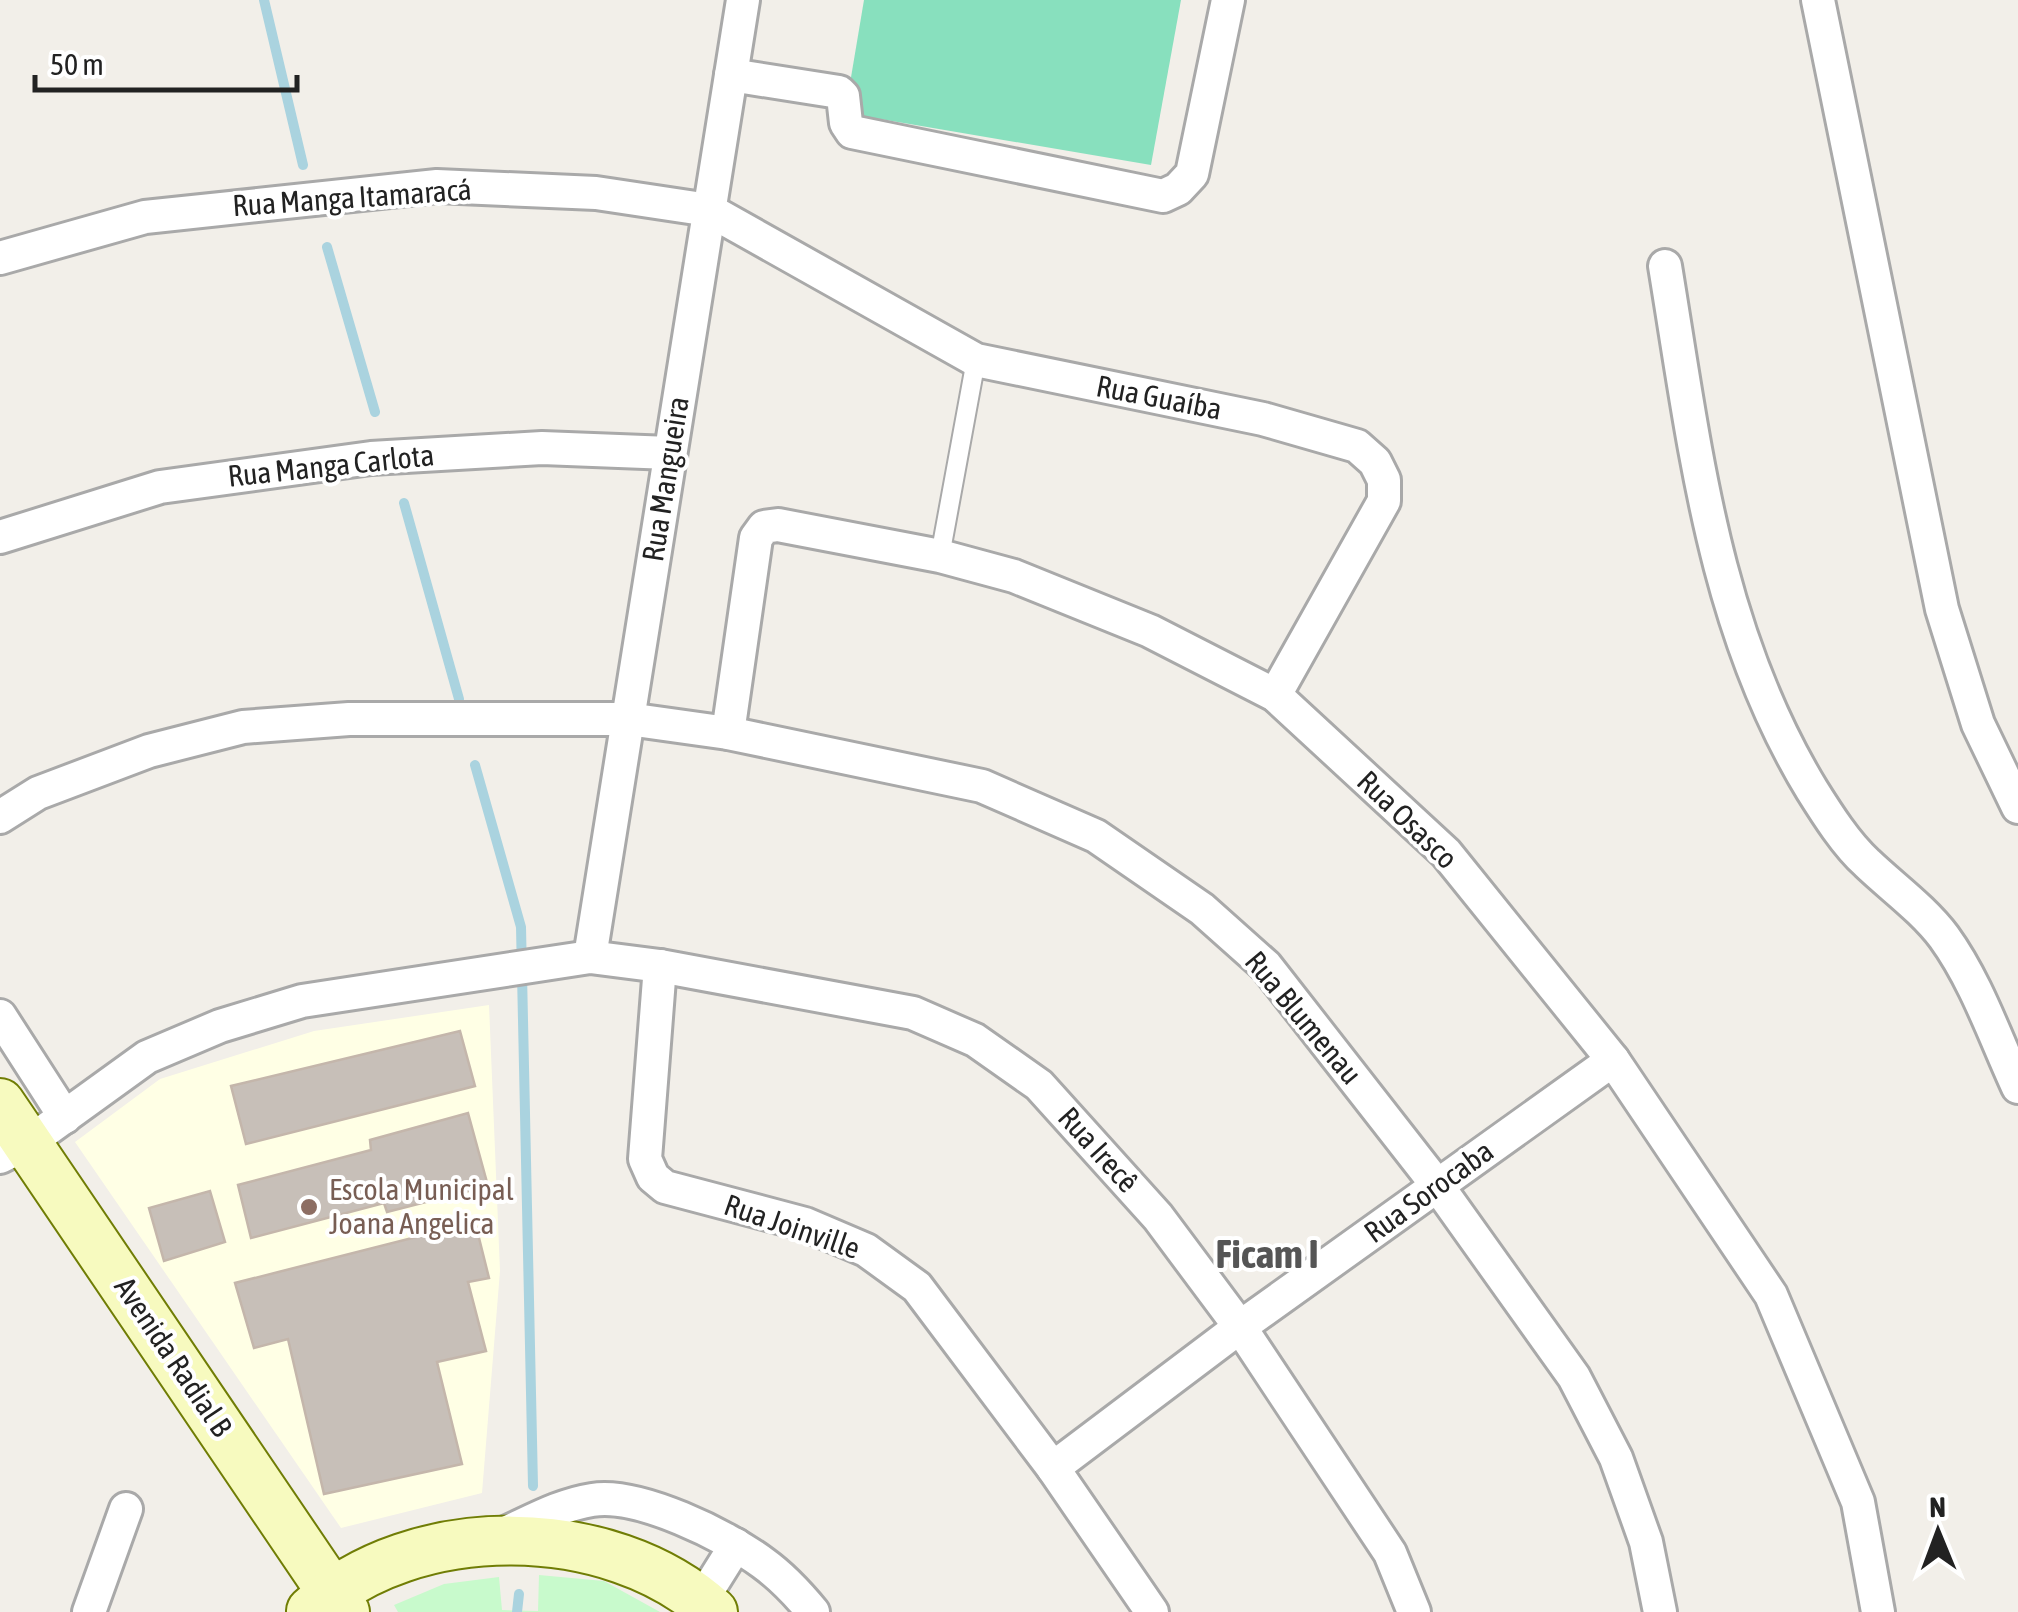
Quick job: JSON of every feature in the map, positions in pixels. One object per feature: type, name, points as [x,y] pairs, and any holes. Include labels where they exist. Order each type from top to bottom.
[{"type":"main road","name":"Avenida Radial B","points":[[0,1103],[31,1139],[328,1605]]},
{"type":"main road","points":[[328,1605],[380,1566],[434,1548],[490,1540],[564,1544],[636,1564],[707,1607]]},
{"type":"street","name":"Rua Mangueira","points":[[590,957],[742,0]]},
{"type":"street","points":[[731,74],[839,92],[852,132],[1164,196],[1178,189],[1192,174],[1228,0]]},
{"type":"street","points":[[1818,0],[1942,608],[1978,724],[2018,806]]},
{"type":"street","name":"Rua Manga Itamaracá","points":[[0,258],[145,216],[436,186],[596,193],[709,210]]},
{"type":"street","name":"Rua Guaíba","points":[[709,210],[976,360],[1264,419],[1357,446],[1375,462],[1384,480],[1384,501],[1274,696]]},
{"type":"street","points":[[1664,266],[1704,501],[1732,614],[1766,707],[1814,792],[1862,859],[1942,934],[1966,970],[2018,1086]]},
{"type":"street","name":"Rua Manga Carlota","points":[[0,537],[160,487],[371,458],[542,448],[670,454]]},
{"type":"street","name":"Rua Osasco","points":[[728,733],[756,538],[764,527],[778,525],[940,556],[1014,576],[1150,631],[1274,696],[1446,853],[1612,1060],[1771,1294],[1858,1502],[1878,1612]]},
{"type":"street","name":"Rua Blumenau","points":[[0,817],[38,794],[149,751],[243,728],[349,719],[628,719],[728,733],[982,786],[1096,836],[1202,909],[1266,966],[1437,1186],[1582,1393],[1616,1458],[1646,1542],[1660,1612]]},
{"type":"street","name":"Rua Irecê","points":[[31,1139],[147,1057],[220,1026],[302,1001],[590,957],[660,966],[913,1013],[976,1040],[1038,1084],[1158,1216],[1240,1326],[1390,1552],[1414,1612]]},
{"type":"street","name":"Rua Joinville","points":[[660,966],[645,1159],[653,1177],[665,1187],[804,1224],[866,1250],[917,1287],[1053,1468],[1152,1612]]},
{"type":"street","points":[[0,1016],[31,1139]]},
{"type":"street","name":"Rua Sorocaba","points":[[1053,1468],[1240,1326],[1612,1060]]},
{"type":"street","points":[[490,1540],[564,1507],[596,1499],[634,1503],[736,1545],[766,1565],[813,1612]]},
{"type":"street","points":[[89,1612],[126,1509]]},
{"type":"street","points":[[707,1607],[736,1545]]},
{"type":"lane","points":[[940,556],[976,360]]},
{"type":"shaded area","name":"Escola Municipal Joana Angelica","points":[[489,1005],[500,1271],[482,1493],[341,1528],[75,1142],[160,1079],[314,1031]]},
{"type":"green space","points":[[864,0],[1181,0],[1151,165],[845,113]]},
{"type":"green space","points":[[539,1575],[604,1581],[660,1612],[398,1612],[394,1605],[444,1584],[499,1577],[502,1610],[538,1611]]},
{"type":"building","points":[[460,1031],[475,1086],[246,1144],[231,1086]]},
{"type":"building","points":[[468,1113],[488,1186],[387,1212],[384,1203],[251,1238],[238,1185],[371,1150],[370,1140]]},
{"type":"building","points":[[210,1191],[225,1242],[164,1261],[149,1208]]},
{"type":"building","points":[[475,1222],[489,1278],[468,1282],[486,1351],[437,1362],[462,1464],[324,1494],[288,1339],[254,1348],[235,1283]]},
{"type":"waterway","points":[[264,0],[303,165]]},
{"type":"waterway","points":[[327,247],[375,412]]},
{"type":"waterway","points":[[404,503],[459,699]]},
{"type":"waterway","points":[[475,765],[521,927],[533,1486]]},
{"type":"waterway","points":[[517,1612],[519,1594]]},
{"type":"place","name":"Escola Municipal Joana Angelica","points":[[309,1207]]},
{"type":"district","name":"Ficam I","points":[[1267,1254]]}]
